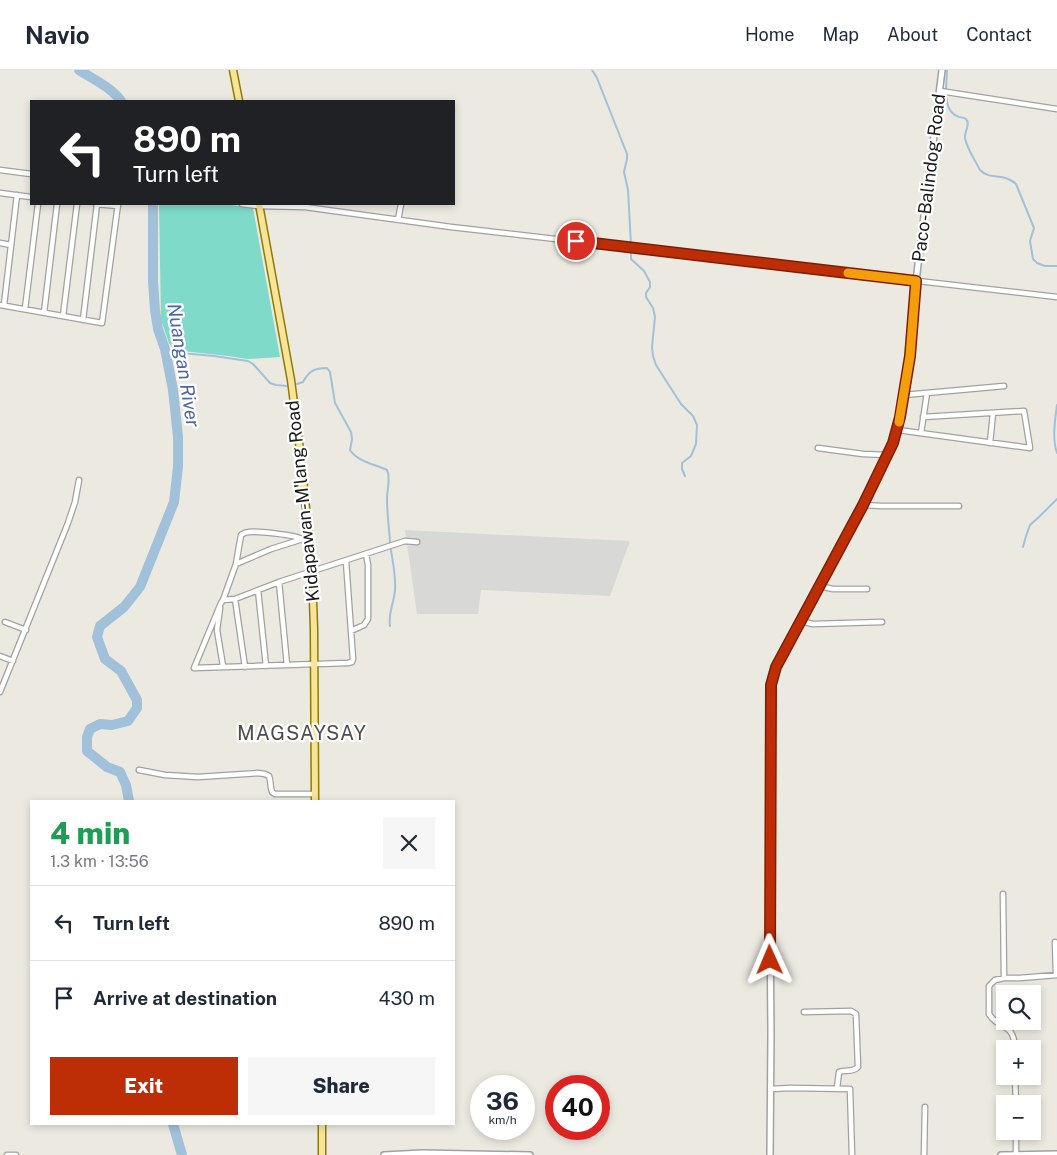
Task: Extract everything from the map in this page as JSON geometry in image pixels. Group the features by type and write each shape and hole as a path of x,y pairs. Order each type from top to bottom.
{"main road":[{"path":"233,70 239,100"},
{"name":"Kidapawan-M'lang Road","path":"259,205 291,380 300,450 306,538 312,572 315,800"},
{"path":"322,1125 322,1155"}],"street":[{"name":"Paco-Balindog Road","path":"770,1155 771,685 776,667 863,505 888,455 898,430 910,356 916,281 942,70"},
{"path":"940,91 1057,109"},
{"path":"0,170 30,174"},
{"path":"0,193 30,197"},
{"path":"17,195 2,305 102,323 118,205"},
{"path":"25,309 38,205"},
{"path":"44,313 57,205"},
{"path":"63,316 77,205"},
{"path":"82,320 96,205"},
{"path":"259,205 305,207 398,220 1057,297"},
{"path":"398,220 401,205"},
{"path":"0,243 11,244"},
{"path":"0,284 6,286"},
{"path":"904,395 1004,386"},
{"path":"921,433 927,393"},
{"path":"898,430 1030,448 1024,410 923,418"},
{"path":"990,443 992,413"},
{"path":"818,448 888,455"},
{"path":"0,692 68,523 75,502 79,480"},
{"path":"863,505 958,506"},
{"path":"306,538 246,532 242,535 236,564 194,668 352,662 346,561"},
{"path":"236,564 271,549 306,538"},
{"path":"222,601 235,599 278,582 405,541 417,542"},
{"path":"351,631 364,625 368,619 368,565 366,554"},
{"path":"278,582 287,664"},
{"path":"819,586 833,589 866,589"},
{"path":"258,590 266,666"},
{"path":"235,599 245,667"},
{"path":"222,601 217,630 224,666"},
{"path":"800,621 814,624 882,622"},
{"path":"5,622 26,630"},
{"path":"0,656 13,661"},
{"path":"139,770 165,775 198,777 258,773 269,776 271,789 275,794 315,794"},
{"path":"1003,894 1004,978"},
{"path":"1015,1040 1011,1032 991,1018 988,1010 989,986 995,980 1004,978 1057,975 1055,942"},
{"path":"804,1012 850,1011 856,1014 858,1066 853,1070 839,1072 837,1088"},
{"path":"771,1089 849,1088 851,1091 852,1155"},
{"path":"924,1155 925,1107"},
{"path":"1016,1140 1016,1154"},
{"path":"384,1155 422,1153 530,1155"},
{"path":"7,1155 16,1154"},
{"path":"1002,1155 1057,1154"}],"shaded area":[{"path":"159,205 231,205 253,208 280,357 248,359 174,350 169,343 161,320"},
{"path":"405,530 630,541 610,596 481,590 478,614 417,614"}],"waterway":[{"name":"Nuangan River","path":"79,70 107,88 120,100"},
{"path":"592,70 597,78 627,154 624,172 628,190 631,245"},
{"path":"946,90 947,70"},
{"path":"946,94 950,111 967,121 966,142 980,170 988,175 1006,178 1016,184 1034,228 1030,241 1033,259 1045,266 1057,266"},
{"name":"Nuangan River","path":"129,800 126,785 120,772 107,767 87,751 87,737 90,729 100,724 112,725 128,721 137,708 137,700 121,671 105,659 97,637 100,626 124,607 140,587 174,502 178,467 178,437 173,390 155,310 153,205"},
{"path":"631,250 631,259 644,271 650,282 646,297 653,308 655,317 652,347 656,365 681,404 693,416 697,425 696,444 691,456 682,463 685,476"},
{"path":"165,349 170,352 248,361 270,383 287,386"},
{"path":"297,384 303,382 307,375 315,370 327,368 330,372 335,403 351,432 350,450 362,460 387,470 389,477 387,504 390,542"},
{"path":"1057,405 1054,436 1057,453"},
{"path":"1023,547 1030,525 1057,499"},
{"path":"390,626 395,585 391,550"},
{"name":"Nuangan River","path":"173,1125 182,1155"}],"slow traffic":[{"path":"848,273 916,281 910,356 899,422"}],"district":[{"name":"MAGSAYSAY","path":"302,733"}],"route":[{"path":"576,241 916,281 910,356 898,430 888,455 863,505 776,667 771,685 770,960"}]}
